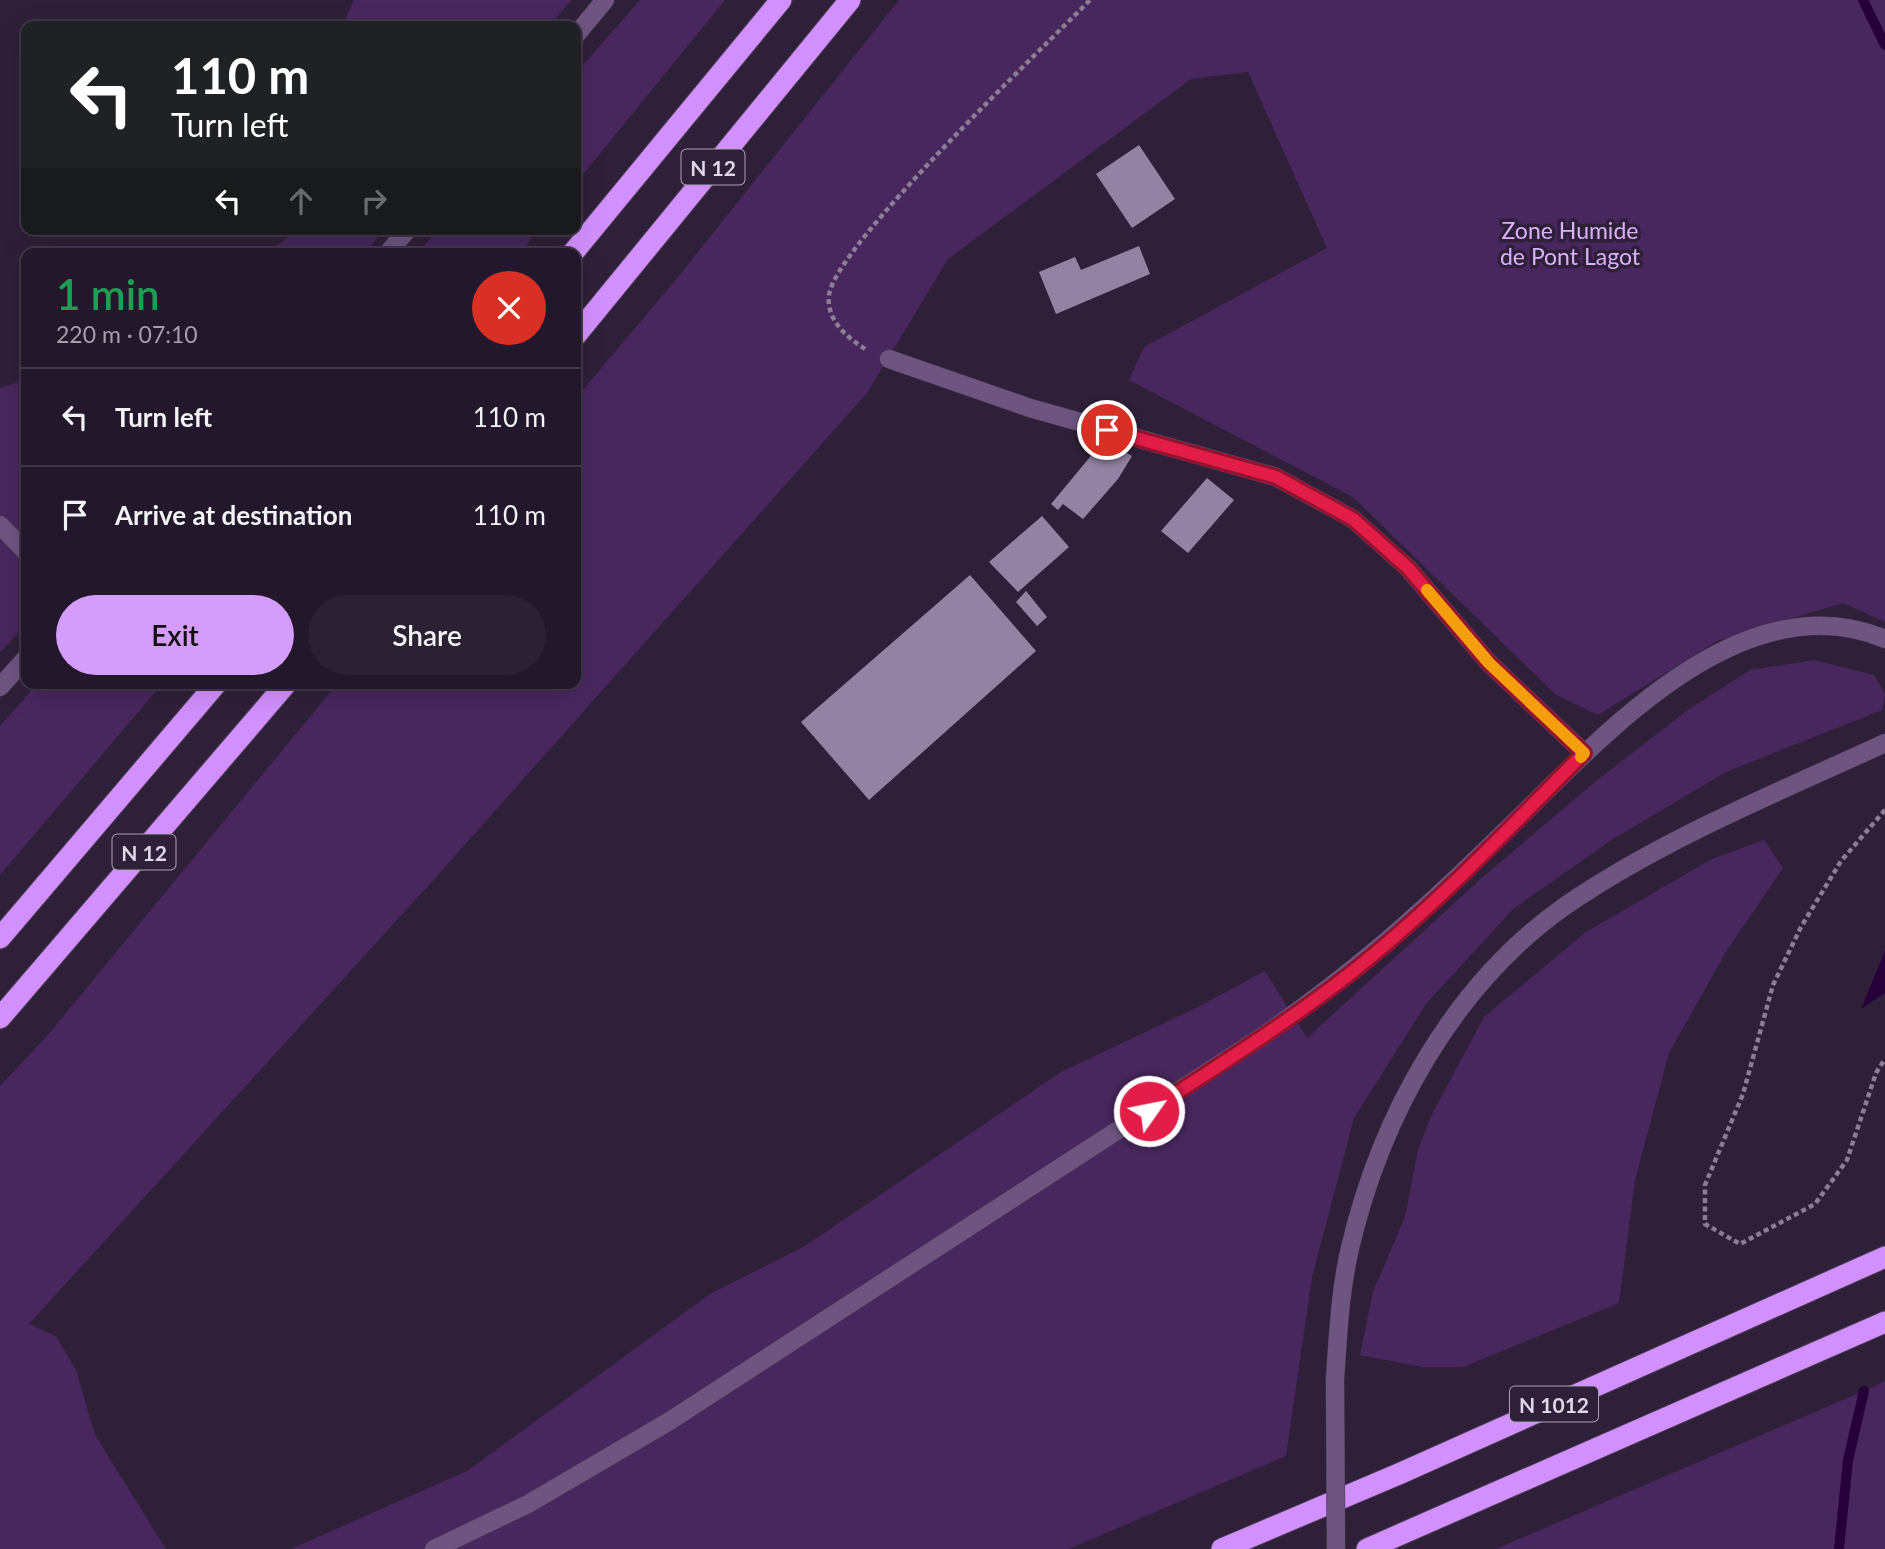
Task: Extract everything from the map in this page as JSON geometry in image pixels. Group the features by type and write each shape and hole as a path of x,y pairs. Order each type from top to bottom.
{"highway":[{"name":"N 12","path":"577,248 781,0"},
{"name":"N 12","path":"581,329 850,0"},
{"name":"N 12","path":"0,939 212,689"},
{"name":"N 12","path":"0,1018 282,689"},
{"name":"N 1012","path":"1222,1549 1401,1473 1885,1256"},
{"name":"N 1012","path":"1367,1549 1885,1322"}],"street":[{"path":"581,29 605,0"},
{"path":"889,359 1030,408 1276,477 1353,519 1408,568 1489,663 1584,753"},
{"path":"0,525 21,547"},
{"path":"434,1549 528,1504 668,1422 1263,1037 1348,975 1418,914 1584,753 1681,676 1723,650 1767,632 1813,625 1854,627 1885,639"},
{"path":"0,687 21,664"},
{"path":"1336,1549 1335,1379 1339,1316 1350,1249 1366,1194 1409,1090 1435,1044 1470,996 1508,953 1564,907 1628,867 1697,830 1885,743"}],"path":[{"path":"889,359 848,338 831,315 829,293 841,270 878,219 1090,0"},
{"path":"1885,810 1841,862 1801,927 1773,985 1743,1094 1705,1185 1705,1224 1740,1244 1815,1204 1847,1160 1876,1073 1885,1059"}],"green space":[{"path":"354,0 571,0 554,21 344,21"},
{"path":"640,0 725,0 581,177 581,67"},
{"name":"Zone Humide de Pont Lagot","path":"899,0 1885,0 1885,622 1843,603 1717,641 1598,715 1555,694 1353,497 1129,380 1144,347 1327,248 1248,72 1191,79 948,259 867,393 437,876 29,1324 56,1336 76,1370 95,1435 166,1549 0,1549 0,1086 47,1036 333,689 581,689 581,392 674,282"},
{"path":"291,235 380,235 369,248 273,248"},
{"path":"434,235 534,235 524,248 422,248"},
{"path":"21,382 21,630 0,653 0,388"},
{"path":"1814,660 1874,675 1885,694 1882,710 1726,772 1613,839 1513,909 1426,1004 1354,1118 1312,1277 1286,1456 1069,1549 291,1549 467,1471 710,1294 805,1246 1061,1072 1198,1007 1265,971 1307,1038 1484,876 1596,781 1688,710 1750,670"},
{"path":"33,689 158,689 0,875 0,726"},
{"path":"1764,840 1783,868 1726,952 1669,1053 1635,1180 1619,1303 1463,1367 1422,1367 1360,1355 1373,1292 1405,1217 1418,1150 1432,1114 1484,1017 1586,932 1712,859"},
{"path":"1885,1381 1885,1549 1496,1549 1864,1391"}],"shaded area":[{"path":"1885,951 1885,993 1861,1009"}],"building":[{"path":"1139,145 1175,199 1132,228 1096,174"},
{"path":"1139,246 1150,274 1056,314 1039,272 1075,257 1081,270"},
{"path":"1104,440 1132,456 1118,479 1083,519 1063,504 1058,510 1051,504"},
{"path":"1207,478 1234,500 1188,553 1161,531"},
{"path":"1042,516 1069,547 1018,592 989,562"},
{"path":"970,575 1036,651 869,800 801,722"},
{"path":"1026,591 1047,617 1037,626 1016,602"}],"waterway":[{"path":"1863,0 1885,45"},
{"path":"1839,1549 1848,1460 1864,1391"}],"slow traffic":[{"path":"1427,590 1489,663 1584,753 1581,757"}],"route":[{"path":"1107,430 1276,477 1353,519 1408,568 1489,663 1584,753 1418,914 1348,975 1263,1037 1149,1111"}]}
